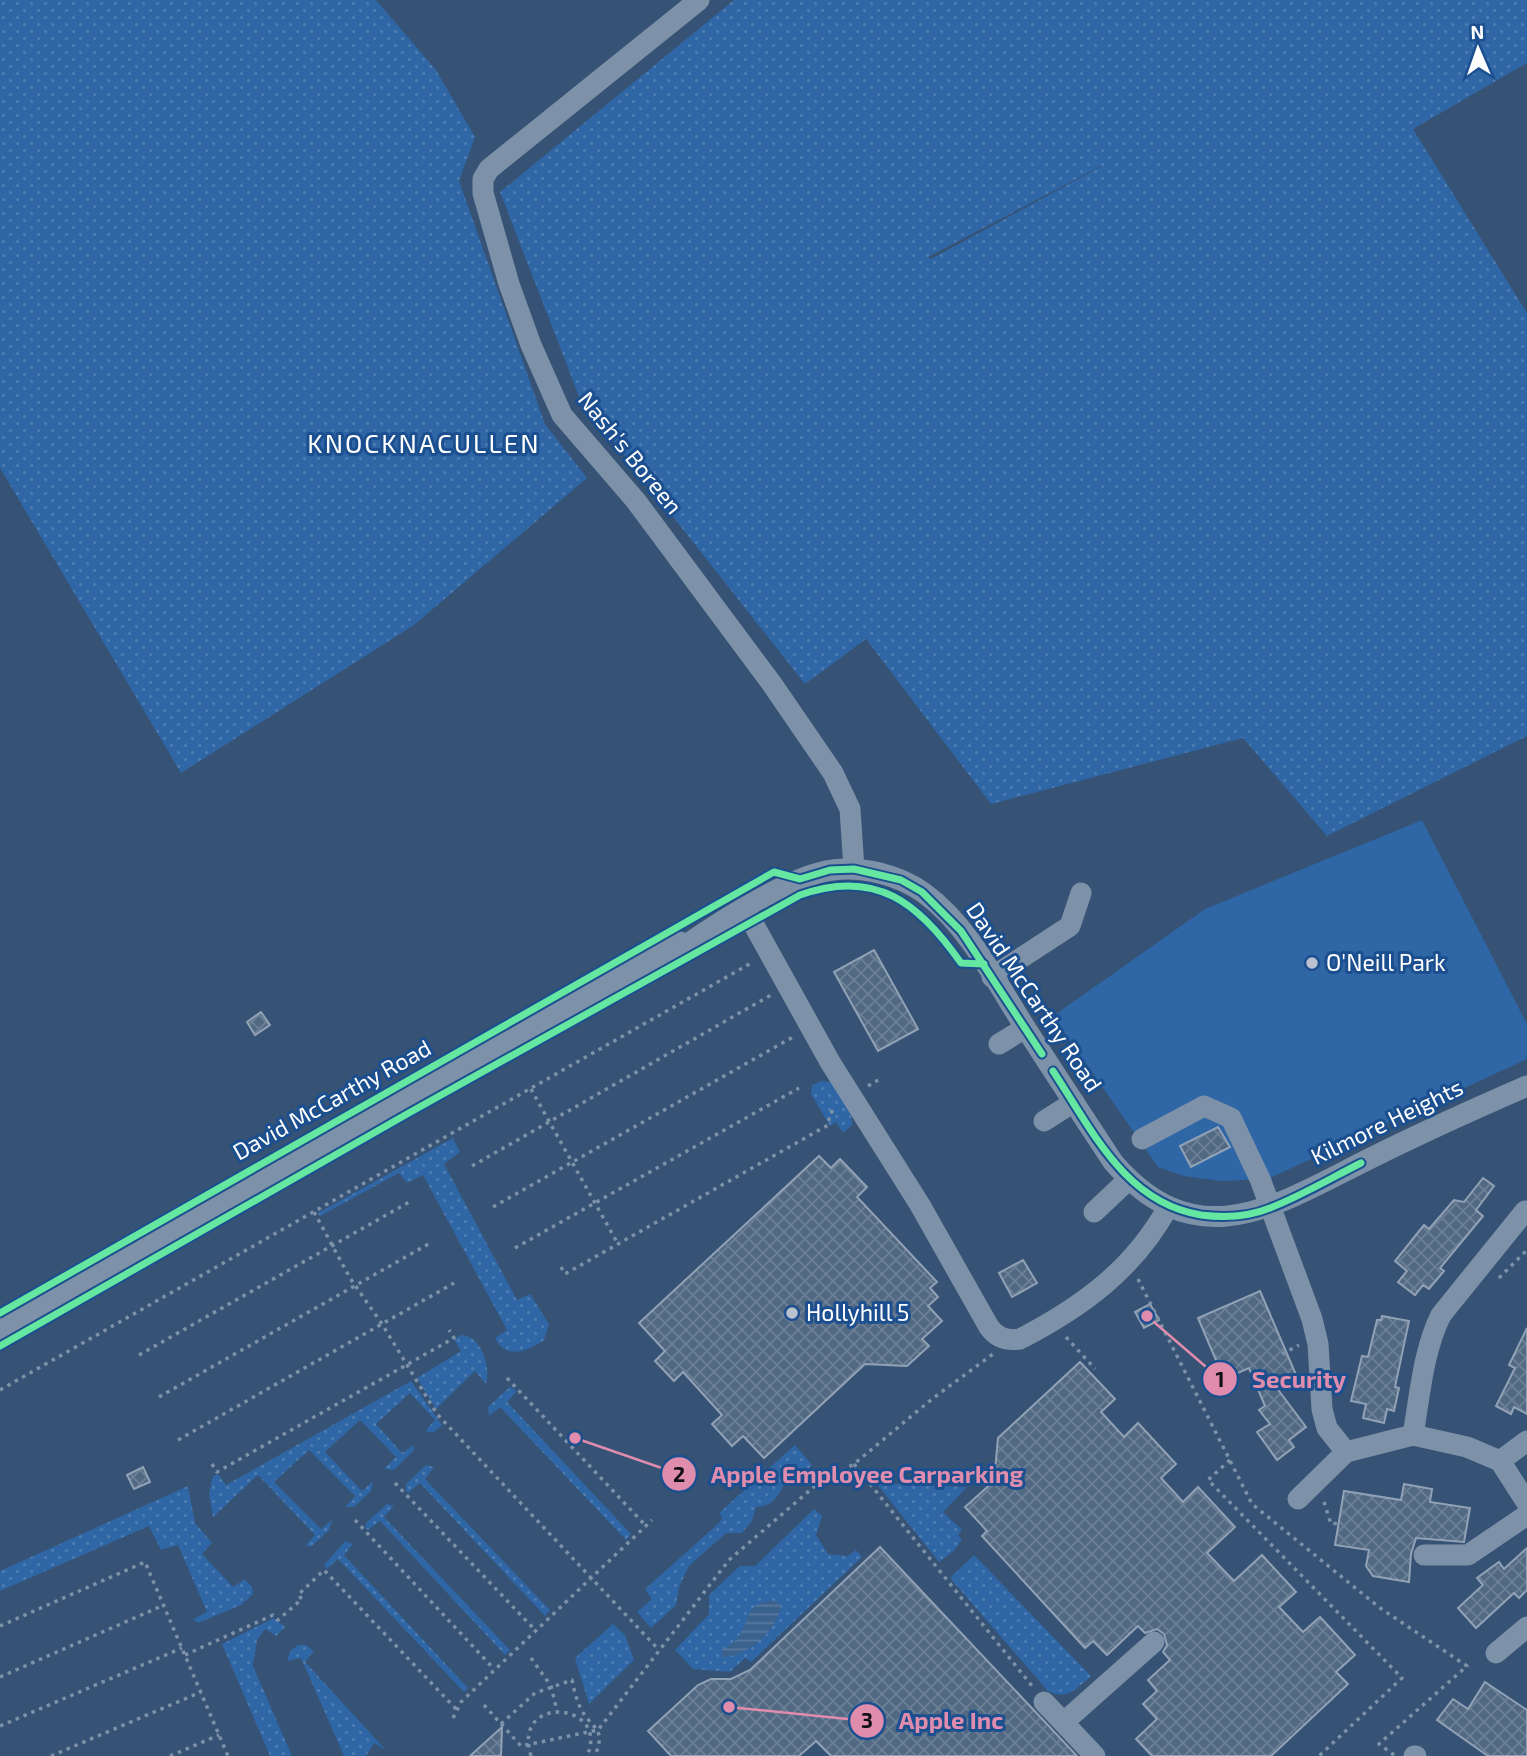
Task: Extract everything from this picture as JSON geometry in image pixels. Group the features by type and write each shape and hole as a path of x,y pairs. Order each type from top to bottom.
{"street":[{"name":"Nash's Boreen","path":"699,0 489,169 483,179 483,193 509,284 531,345 562,415 636,500 772,684 833,773 850,809 853,869"},
{"name":"David McCarthy Road","path":"0,1338 661,963 696,937 745,909 815,873 853,869 901,880 922,892 948,915 1128,1180 1168,1207 1224,1217 1270,1208"},
{"path":"992,977 1070,926 1081,893"},
{"path":"745,909 850,1097 920,1205 989,1326 998,1336 1020,1339 1083,1304 1126,1265 1159,1224 1168,1207"},
{"name":"David McCarthy Road","path":"0,1320 653,950 696,937"},
{"path":"999,1044 1025,1028"},
{"name":"Kilmore Heights","path":"1270,1208 1453,1118 1527,1086"},
{"path":"1044,1121 1074,1102"},
{"path":"1142,1139 1204,1106 1231,1118 1270,1208 1312,1318 1318,1344 1322,1409 1327,1428 1346,1452"},
{"path":"1094,1212 1128,1180"},
{"path":"1413,1435 1422,1381 1435,1328 1441,1315 1525,1211"},
{"path":"1304,1493 1346,1452 1413,1435 1467,1447 1500,1461 1527,1503"},
{"path":"1500,1461 1527,1441"},
{"path":"1424,1555 1468,1555 1527,1515"},
{"path":"1496,1653 1527,1627"},
{"path":"1064,1723 1154,1642"},
{"path":"1044,1702 1095,1756"}],"path":[{"path":"0,1390 769,953"},
{"path":"472,1166 548,1120 787,986"},
{"path":"493,1207 810,1027"},
{"path":"515,1248 799,1088"},
{"path":"531,1089 618,1244"},
{"path":"561,1267 565,1274 828,1125 830,1113 850,1097"},
{"path":"139,1354 411,1201"},
{"path":"314,1212 437,1414 658,1649"},
{"path":"159,1397 432,1242"},
{"path":"1498,1279 1527,1250"},
{"path":"1126,1265 1145,1287 1252,1504 1380,1608 1467,1666 1379,1744 1396,1756"},
{"path":"178,1440 454,1283"},
{"path":"212,1464 218,1472 454,1338 449,1330"},
{"path":"1066,1337 1095,1369"},
{"path":"484,1705 521,1746 598,1730 729,1560 816,1485 854,1464 932,1399 1012,1340"},
{"path":"1282,1353 1306,1342"},
{"path":"507,1378 646,1526"},
{"path":"1230,1460 1208,1480 1402,1678 1319,1756"},
{"path":"854,1464 1044,1702"},
{"path":"395,1483 536,1631"},
{"path":"1304,1493 1322,1494 1331,1524 1339,1523"},
{"path":"355,1520 495,1670"},
{"path":"453,1718 457,1710 495,1670 652,1520"},
{"path":"0,1626 145,1562 228,1756"},
{"path":"185,1655 273,1615 278,1620 302,1599 298,1595 324,1570 457,1710"},
{"path":"0,1676 164,1605"},
{"path":"0,1727 182,1648"},
{"path":"531,1658 551,1686 557,1711"},
{"path":"501,1724 535,1693 572,1680 580,1709 598,1730 600,1743 595,1756"},
{"path":"51,1756 201,1692"},
{"path":"531,1756 528,1746 532,1726 547,1713 557,1711 577,1716 589,1732 591,1742 587,1756"},
{"path":"170,1756 219,1735"}],"shaded area":[{"path":"0,0 376,0 436,70 475,137 459,181 545,424 587,478 414,625 181,773 0,468"},
{"path":"734,0 1527,0 1527,63 1413,129 1527,313 1527,736 1327,836 1243,738 991,804 866,639 805,684 580,399 500,192","holes":["1102,166 931,259 928,257"]},
{"name":"O'Neill Park","path":"1422,820 1527,1024 1527,1059 1268,1179 1221,1181 1184,1176 1158,1167 1053,1016 1205,909"},
{"path":"822,1081 833,1083 851,1115 852,1125 843,1133 836,1122 830,1126 811,1094 812,1085"},
{"path":"453,1138 460,1152 444,1164 517,1300 530,1294 549,1324 544,1340 531,1348 511,1351 500,1345 495,1338 507,1330 423,1175 407,1183 399,1173 320,1216 318,1213"},
{"path":"462,1335 475,1341 480,1347 486,1362 486,1384 475,1371 436,1409 417,1378 461,1351 454,1339"},
{"path":"411,1381 442,1425 434,1432 427,1432 435,1420 410,1393 376,1424 402,1453 414,1445 414,1450 394,1470 384,1469 396,1457 360,1420 325,1452 362,1491 372,1482 371,1491 354,1507 345,1507 355,1496 309,1450 274,1482 321,1529 332,1520 329,1530 312,1546 305,1546 315,1535 258,1475 213,1517 209,1493 213,1476 218,1474 226,1485"},
{"path":"510,1387 517,1391 507,1402 631,1534 626,1540 500,1407 489,1416 488,1407"},
{"path":"795,1445 812,1465 802,1475 787,1479 779,1494 768,1504 756,1507 752,1521 742,1533 726,1533 689,1566 679,1587 676,1605 651,1628 637,1612 652,1599 645,1589 719,1523 722,1517 719,1513"},
{"path":"426,1465 434,1467 425,1479 550,1610 545,1616 420,1483 408,1493 406,1491 406,1484"},
{"path":"876,1483 967,1487 943,1512 962,1530 958,1535 962,1539 955,1550 939,1562"},
{"path":"188,1486 195,1523 212,1543 202,1554 233,1587 245,1579 252,1587 253,1594 241,1605 198,1623 193,1619 207,1612 178,1545 161,1550 149,1526 0,1591 0,1571"},
{"path":"387,1504 394,1506 384,1517 510,1650 505,1655 380,1521 368,1530 365,1528 366,1523"},
{"path":"814,1509 822,1516 816,1535 828,1554 848,1556 856,1550 862,1557 751,1662 745,1658 730,1672 693,1669 675,1650 709,1614 709,1595 740,1566 755,1566"},
{"path":"345,1541 353,1544 344,1555 468,1688 464,1692 338,1559 327,1569 324,1565"},
{"path":"974,1555 1091,1676 1076,1689 1061,1695 1048,1691 950,1578"},
{"path":"767,1601 776,1601 781,1606 767,1633 742,1652 722,1657 722,1650 738,1637 753,1608"},
{"path":"274,1618 285,1627 276,1636 265,1629 257,1640 253,1666 292,1756 270,1756 222,1644"},
{"path":"613,1624 625,1635 634,1660 589,1704 575,1658"},
{"path":"298,1645 306,1645 314,1651 305,1662 386,1750 374,1743 366,1756 344,1756 301,1658 287,1661 290,1651"}],"building":[{"path":"874,950 918,1029 878,1051 834,972"},
{"path":"261,1012 270,1025 255,1035 247,1022"},
{"path":"1218,1127 1230,1147 1191,1167 1180,1146"},
{"name":"Hollyhill 5","path":"819,1156 831,1168 840,1159 867,1187 857,1197 937,1282 930,1288 938,1297 928,1306 942,1321 922,1339 929,1346 907,1366 865,1364 764,1458 743,1436 732,1446 712,1424 722,1415 683,1372 674,1381 655,1361 665,1351 639,1323"},
{"path":"1483,1178 1494,1186 1476,1210 1483,1216 1440,1268 1444,1271 1429,1289 1423,1285 1415,1295 1398,1282 1407,1271 1395,1261 1424,1225 1429,1229 1454,1200 1464,1202"},
{"path":"1023,1260 1037,1283 1012,1297 999,1273"},
{"path":"1260,1291 1297,1377 1276,1387 1306,1427 1289,1440 1294,1447 1277,1460 1257,1432 1270,1424 1259,1410 1265,1406 1249,1368 1224,1379 1198,1318"},
{"path":"1150,1304 1159,1320 1144,1328 1135,1312"},
{"path":"1382,1316 1409,1321 1395,1387 1399,1388 1394,1411 1387,1409 1384,1423 1363,1418 1366,1404 1351,1401 1362,1356 1368,1357 1377,1320 1381,1320"},
{"path":"1527,1328 1527,1414 1514,1407 1511,1414 1496,1406 1515,1368 1509,1365"},
{"path":"1080,1362 1115,1399 1101,1412 1124,1437 1138,1423 1176,1464 1161,1478 1183,1502 1198,1487 1235,1527 1207,1553 1234,1581 1262,1555 1296,1592 1279,1607 1303,1632 1320,1617 1355,1655 1336,1672 1348,1684 1271,1756 1152,1756 1136,1739 1157,1719 1143,1704 1157,1691 1148,1680 1170,1660 1163,1652 1167,1645 1164,1634 1157,1629 1145,1633 1138,1626 1107,1655 1093,1641 1085,1648 982,1536 987,1531 965,1507 994,1481 998,1438"},
{"path":"143,1467 150,1482 134,1489 127,1475"},
{"path":"1404,1484 1432,1489 1430,1502 1470,1508 1464,1542 1416,1538 1411,1554 1409,1582 1373,1576 1366,1566 1369,1550 1335,1545 1344,1491 1401,1500"},
{"path":"880,1547 1077,1756 831,1756 816,1741 799,1756 671,1756 648,1731 698,1685 711,1679 731,1679 750,1670"},
{"path":"1527,1548 1527,1590 1519,1598 1514,1593 1476,1628 1458,1608 1483,1585 1477,1578 1499,1562 1504,1569"},
{"path":"1485,1682 1527,1710 1527,1756 1488,1756 1437,1720 1453,1699 1468,1709"},
{"path":"502,1727 501,1756 470,1756"}],"cycle path":[{"path":"0,1313 774,872 800,879 830,870 854,869 901,880 922,892 961,931 1042,1054"},
{"path":"0,1346 407,1114 800,895 827,888 851,886 873,889 893,896 929,923 961,963 984,964"},
{"path":"1053,1071 1113,1161 1151,1196 1174,1208 1210,1216 1253,1213 1293,1198 1361,1163"}],"place":[{"name":"O'Neill Park","path":"1312,963"},
{"name":"Hollyhill 5","path":"792,1313"},
{"name":"Security","path":"1147,1316"},
{"name":"Apple Employee Carparking","path":"575,1438"},
{"name":"Apple Inc","path":"729,1707"}],"district":[{"name":"KNOCKNACULLEN","path":"424,444"}]}
